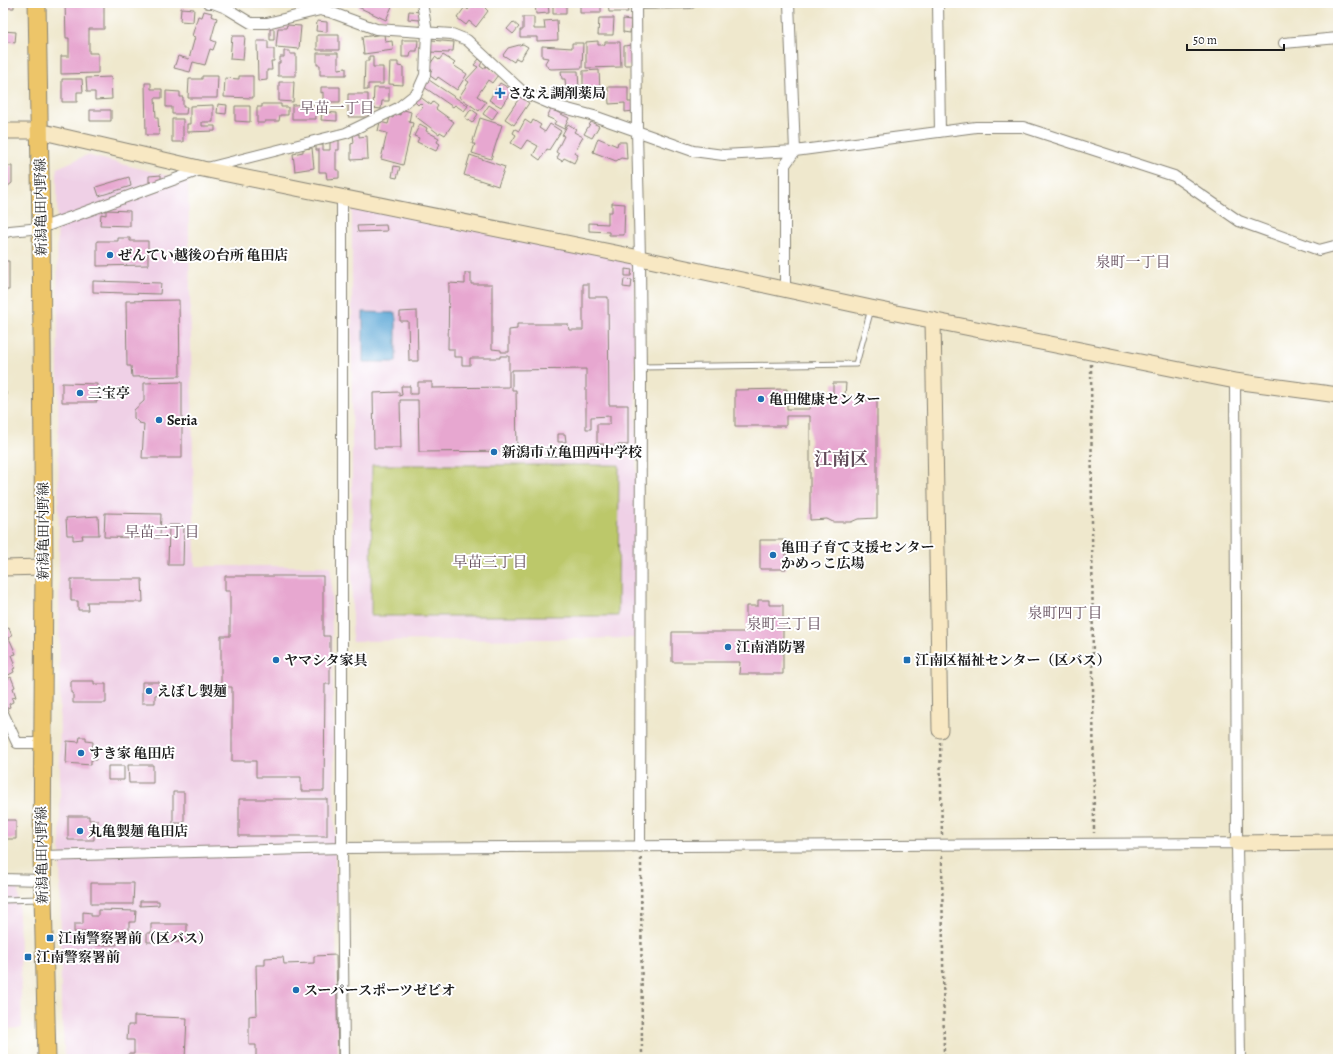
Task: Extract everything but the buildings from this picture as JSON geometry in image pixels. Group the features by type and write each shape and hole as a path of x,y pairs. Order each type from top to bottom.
{"main road":[{"name":"新潟亀田内野線","path":"37,3 41,228 44,567 42,880 47,1059"}],"street":[{"path":"208,3 213,3 226,8 251,23 267,24 320,10 376,28 452,34 467,40 523,92 553,105 594,116 693,151 723,155 794,151 976,127 1023,127 1174,176 1239,221 1319,250 1338,245"},
{"path":"3,233 41,228 203,169 346,133 398,108 417,93 425,75 427,32 422,3"},
{"path":"640,847 641,368 636,3 691,3"},
{"path":"785,290 785,165 794,151 789,3"},
{"path":"938,3 940,132"},
{"path":"1284,43 1338,38"},
{"path":"3,131 39,131 203,169 640,258 871,308 1235,381 1338,395"},
{"path":"342,198 342,848 344,1059"},
{"path":"933,320 940,730"},
{"path":"1235,381 1237,843 1240,1059"},
{"path":"3,568 44,567"},
{"path":"3,713 17,743 42,743"},
{"path":"42,856 342,848 1338,842"},
{"path":"3,878 42,880"}],"lane":[{"path":"641,368 856,364 871,308"},
{"path":"3,900 43,899"}],"path":[{"path":"1090,352 1094,844"},
{"path":"940,730 944,1059"},
{"path":"640,847 642,1059"}],"shaded area":[{"path":"87,155 188,181 195,566 331,566 338,1059 65,1059 61,1005 57,168"},
{"name":"新潟市立亀田西中学校","path":"358,205 627,259 634,266 638,638 352,641 352,208"},
{"path":"3,880 18,880 22,1028 3,1029"}],"green space":[{"path":"372,465 619,465 618,616 371,616"}],"water":[{"path":"363,312 396,313 396,362 363,362"}],"place":[{"name":"さなえ調剤薬局","path":"500,93"},
{"name":"ぜんてい越後の台所 亀田店","path":"110,255"},
{"name":"三宝亭","path":"80,393"},
{"name":"亀田健康センター","path":"761,399"},
{"name":"Seria","path":"159,420"},
{"name":"新潟市立亀田西中学校","path":"494,452"},
{"name":"亀田子育て支援センター かめっこ広場","path":"773,555"},
{"name":"江南消防署","path":"728,647"},
{"name":"ヤマシタ家具","path":"276,660"},
{"name":"江南区福祉センター（区バス）","path":"907,660"},
{"name":"えぼし製麺","path":"149,691"},
{"name":"すき家 亀田店","path":"81,753"},
{"name":"丸亀製麺 亀田店","path":"80,831"},
{"name":"江南警察署前（区バス）","path":"50,938"},
{"name":"江南警察署前","path":"28,957"},
{"name":"スーパースポーツゼビオ","path":"296,990"}],"district":[{"name":"早苗一丁目","path":"337,108"},
{"name":"泉町一丁目","path":"1133,262"},
{"name":"江南区","path":"841,459"},
{"name":"早苗二丁目","path":"162,532"},
{"name":"早苗三丁目","path":"490,562"},
{"name":"泉町四丁目","path":"1065,613"},
{"name":"泉町三丁目","path":"784,624"}]}
